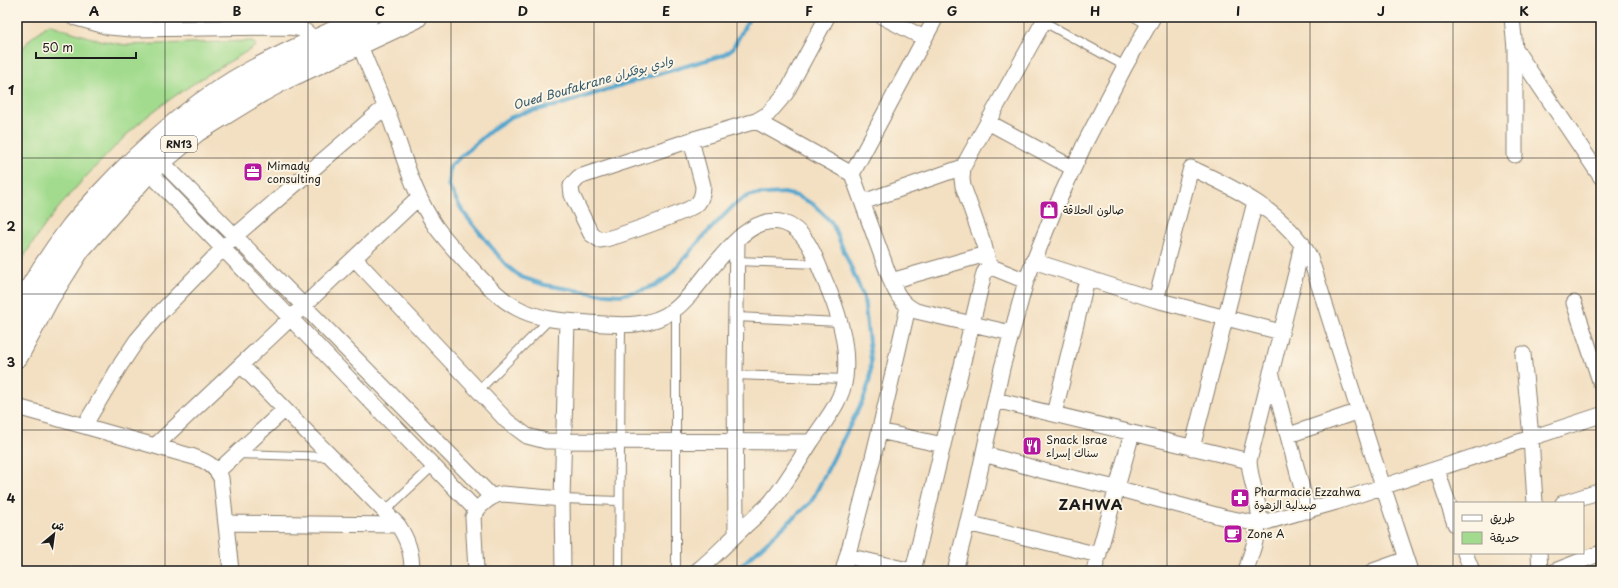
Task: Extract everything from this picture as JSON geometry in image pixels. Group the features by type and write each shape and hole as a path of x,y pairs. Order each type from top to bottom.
{"main road":[{"name":"RN13","path":"17,313 41,272 72,228 140,154 204,101 234,82 262,66 367,17"},
{"name":"RN13","path":"17,356 48,298 79,249 154,166 196,131 261,91 284,78 416,17"}],"street":[{"path":"73,17 109,27 299,28 308,32 316,42"},
{"path":"691,140 703,186 703,193 698,203 687,210 614,237 600,240 591,234 572,195 571,186 575,180 579,177 691,140 756,121 768,114 786,93 827,17"},
{"path":"883,17 924,38"},
{"path":"852,174 936,17"},
{"path":"1512,17 1515,49 1514,155"},
{"path":"847,556 912,571 987,260 963,186 963,167 1045,19"},
{"path":"955,571 984,454 1011,333 1026,281 1055,207 1073,168 1125,66 1146,19"},
{"path":"359,43 419,197 436,226 458,254 488,286 518,309 550,319 567,322 621,325 639,325 652,322 676,310 684,303 737,240 748,230 766,222 777,222 786,224 796,229 806,240 836,307 845,351 845,379 839,398 795,468 773,498 716,556 697,571"},
{"path":"1515,49 1601,177"},
{"path":"84,426 137,340 160,313 235,236 385,107"},
{"path":"756,121 852,174 897,296 908,307 916,311 1011,333"},
{"path":"988,122 1073,168"},
{"path":"154,166 235,236 492,497"},
{"path":"154,166 224,248 477,511"},
{"path":"863,202 963,167"},
{"path":"1156,300 1191,168 1209,176 1255,202 1277,218 1302,243 1310,257 1320,287 1409,565 1373,571"},
{"path":"155,446 419,197"},
{"path":"1192,448 1255,202"},
{"path":"736,535 734,375 737,240"},
{"path":"1246,571 1259,524 1257,501 1250,474 1249,461 1302,243"},
{"path":"355,259 507,421 527,436 537,440 811,442"},
{"path":"891,281 987,260 1026,281"},
{"path":"1033,261 1156,300 1281,332"},
{"path":"1054,414 1087,279"},
{"path":"1574,303 1601,384"},
{"path":"843,571 880,431 908,307"},
{"path":"563,571 562,499 565,440 567,322"},
{"path":"1523,354 1531,437 1535,502"},
{"path":"241,364 284,410 398,525 408,542 411,552 412,571"},
{"path":"1271,371 1308,510"},
{"path":"995,400 1249,461"},
{"path":"17,407 205,461 218,472 221,478 231,571"},
{"path":"218,472 284,410"},
{"path":"1289,435 1359,411"},
{"path":"984,454 1223,517 1259,524 1437,470 1601,414"},
{"path":"880,431 943,445"},
{"path":"1094,571 1132,433"},
{"path":"1437,470 1454,521"},
{"path":"1566,502 1601,491"},
{"path":"476,571 473,521 477,511 492,497 502,494 562,499"},
{"path":"226,523 398,525"},
{"path":"967,523 1099,555"},
{"path":"1465,554 1472,571"},
{"path":"1539,554 1540,571"},
{"path":"1555,571 1601,554"}],"lane":[{"path":"1045,19 1125,66"},
{"path":"737,261 818,264"},
{"path":"676,310 676,571"},
{"path":"736,317 839,322"},
{"path":"478,391 550,319"},
{"path":"619,571 621,325"},
{"path":"734,375 845,379"},
{"path":"237,454 332,457"},
{"path":"385,511 433,466"},
{"path":"562,499 619,501"}],"green space":[{"path":"49,24 78,34 117,44 127,45 253,41 256,46 182,91 151,113 119,142 58,209 36,238 17,269 17,56 30,39"}],"waterway":[{"name":"Oued Boufakrane وادي بوفكران","path":"735,571 811,502 864,398 870,379 871,361 864,298 832,223 813,204 797,196 784,193 751,195 734,205 701,239 668,277 656,285 620,295 593,293 545,285 521,277 506,265 463,212 448,185 450,166 494,128 509,118 522,113 559,105 724,55 733,48 750,17"}],"place":[{"name":"Mimady consulting","path":"253,172"},
{"name":"صالون الحلاقة","path":"1049,210"},
{"name":"Snack Israe سناك إسراء","path":"1032,446"},
{"name":"Pharmacie Ezzahwa صيدلية الزهوة","path":"1240,498"},
{"name":"Zone A","path":"1233,534"}],"district":[{"name":"ZAHWA","path":"1091,505"}]}
